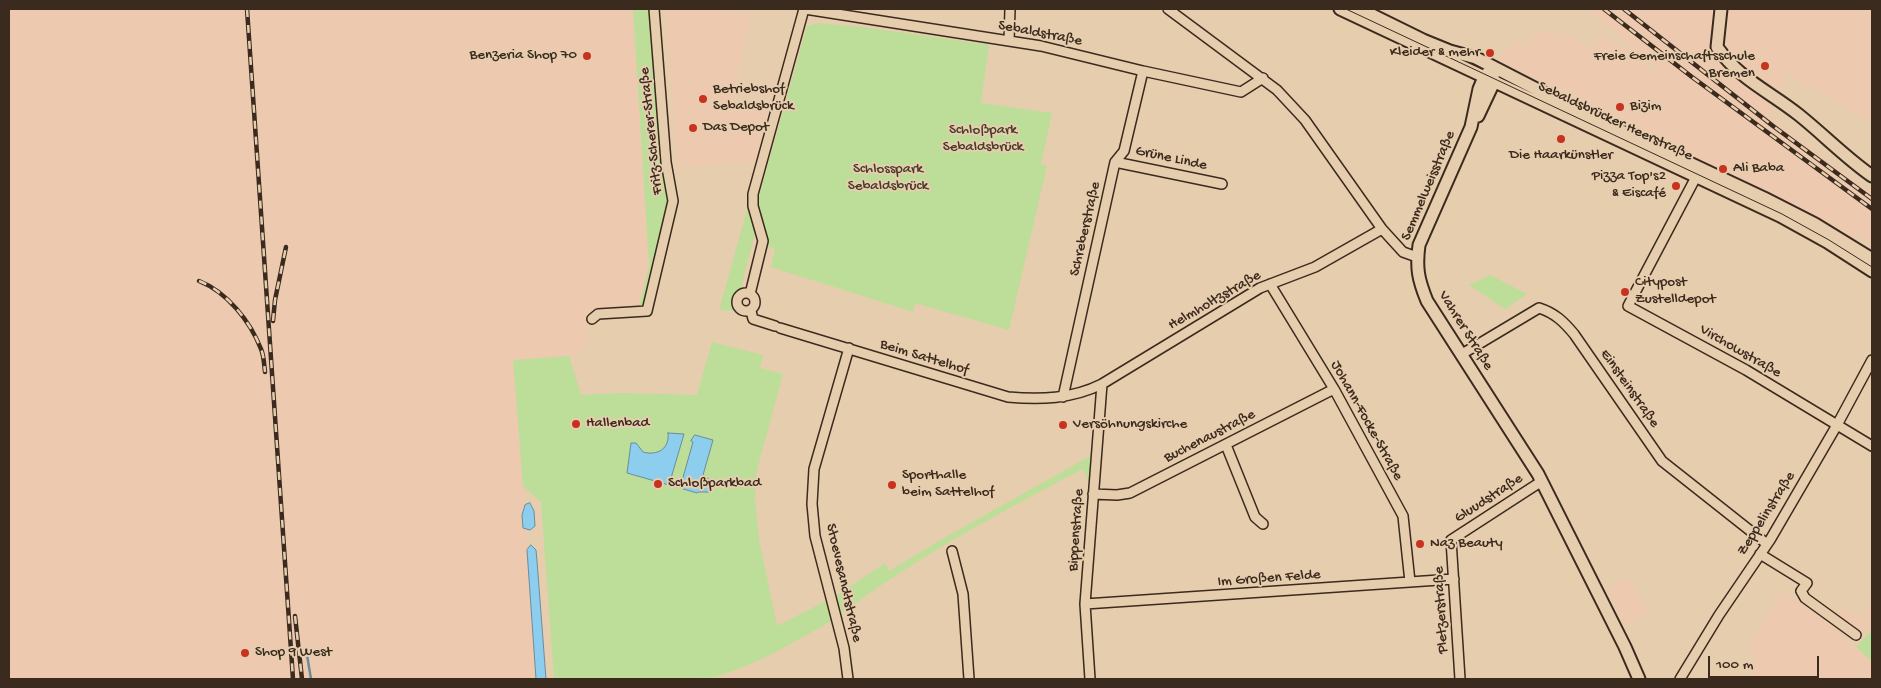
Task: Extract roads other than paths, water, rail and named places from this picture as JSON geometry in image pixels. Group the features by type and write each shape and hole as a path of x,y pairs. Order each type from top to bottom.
{"main road":[{"name":"Sebaldsbrücker Heerstraße","path":"1340,9 1696,176 1806,230 1872,271"},
{"name":"Sebaldsbrücker Heerstraße","path":"1360,9 1423,40 1450,51 1476,58 1580,111 1808,220 1872,259"},
{"path":"1721,9 1717,47 1739,73 1768,95 1779,109 1820,135 1872,176"},
{"path":"1452,63 1456,70 1473,82 1479,89"},
{"name":"Semmelweisstraße","path":"1471,127 1475,122 1493,67"},
{"name":"Semmelweisstraße","path":"1417,257 1419,245 1471,127 1479,89 1489,79"},
{"name":"Vahrer Straße","path":"1417,257 1418,279 1426,301 1462,354 1542,482 1639,679"}],"street":[{"name":"Fritz-Scherer-Straße","path":"592,319 598,314 647,311 673,200 666,162 654,9"},
{"name":"Sebaldstraße","path":"805,9 1041,46 1143,71 1241,92 1263,78"},
{"path":"750,294 762,246 753,206 753,194 805,9"},
{"path":"1009,41 1010,9"},
{"path":"1168,9 1277,90 1305,120 1382,229 1403,252 1417,257"},
{"name":"Schreberstraße","path":"1063,397 1115,162 1124,151 1143,71"},
{"name":"Grüne Linde","path":"1115,162 1222,184"},
{"name":"Virchowstraße","path":"1696,176 1628,306 1746,370 1872,446"},
{"name":"Helmholtzstraße","path":"1063,397 1085,392 1102,384 1260,288 1315,267 1382,229"},
{"name":"Johann-Focke-Straße","path":"1270,284 1334,389 1402,516 1410,582"},
{"path":"742,294 750,294 756,302 754,307 751,311 742,310 737,304 739,297 742,294"},
{"name":"Einsteinstraße","path":"1462,354 1539,308 1550,311 1574,334 1662,460 1766,544"},
{"name":"Beim Sattelhof","path":"751,311 753,319 1008,397 1031,399 1063,397"},
{"name":"Stoevesandtstraße","path":"848,348 814,469 812,504 815,536 844,648 848,679"},
{"name":"Zeppelinstraße","path":"1680,679 1719,614 1760,554 1837,425 1872,360"},
{"name":"Bippenstraße","path":"1090,679 1085,604 1102,384"},
{"name":"Buchenaustraße","path":"1093,494 1117,495 1130,492 1334,389"},
{"path":"1226,445 1254,517 1262,524"},
{"name":"Gluudstraße","path":"1451,540 1542,482"},
{"name":"Pletzerstraße","path":"1451,540 1460,679"},
{"path":"952,551 964,594 969,679"},
{"path":"1760,554 1807,583 1801,591 1805,598 1856,635"},
{"name":"Im Großen Felde","path":"1085,604 1454,579"}],"water":[{"path":"668,433 684,434 669,485 627,473 631,443 636,443 643,452 658,452 665,447"},
{"path":"695,435 713,440 703,475 710,480 710,492 697,493 680,488 693,442 691,441"},
{"path":"530,503 534,511 535,526 530,530 523,528 522,515 525,505"},
{"path":"531,545 536,550 546,679 536,679 527,550"}],"waterway":[{"path":"306,649 311,679"}],"tram line":[{"path":"1346,9 1782,214 1872,267"}],"railway":[{"path":"247,9 293,679"},
{"path":"1604,9 1692,77 1872,209"},
{"path":"1624,9 1773,126 1872,199"},
{"path":"273,321 275,300 286,247"},
{"path":"199,281 219,292 244,318 261,349 265,372"},
{"path":"295,616 302,679"}],"place":[{"name":"Kleider & mehr","path":"1490,53"},
{"name":"Benzeria Shop 70","path":"587,56"},
{"name":"Freie Gemeinschaftsschule Bremen","path":"1765,66"},
{"name":"Betriebshof Sebaldsbrück","path":"703,99"},
{"name":"Bizim","path":"1620,107"},
{"name":"Das Depot","path":"693,128"},
{"name":"Die Haarkünstler","path":"1561,139"},
{"name":"Ali Baba","path":"1723,169"},
{"name":"Pizza Top's2 & Eiscafé","path":"1676,186"},
{"name":"Citypost Zustelldepot","path":"1625,292"},
{"name":"Hallenbad","path":"576,424"},
{"name":"Versöhnungskirche","path":"1063,425"},
{"name":"Schloßparkbad","path":"658,484"},
{"name":"Sporthalle beim Sattelhof","path":"892,485"},
{"name":"Naz Beauty","path":"1420,544"},
{"name":"Shop 9 West","path":"245,653"}],"park label":[{"name":"Schloßpark Sebaldsbrück","path":"983,140"},
{"name":"Schlosspark Sebaldsbrück","path":"888,178"}]}
